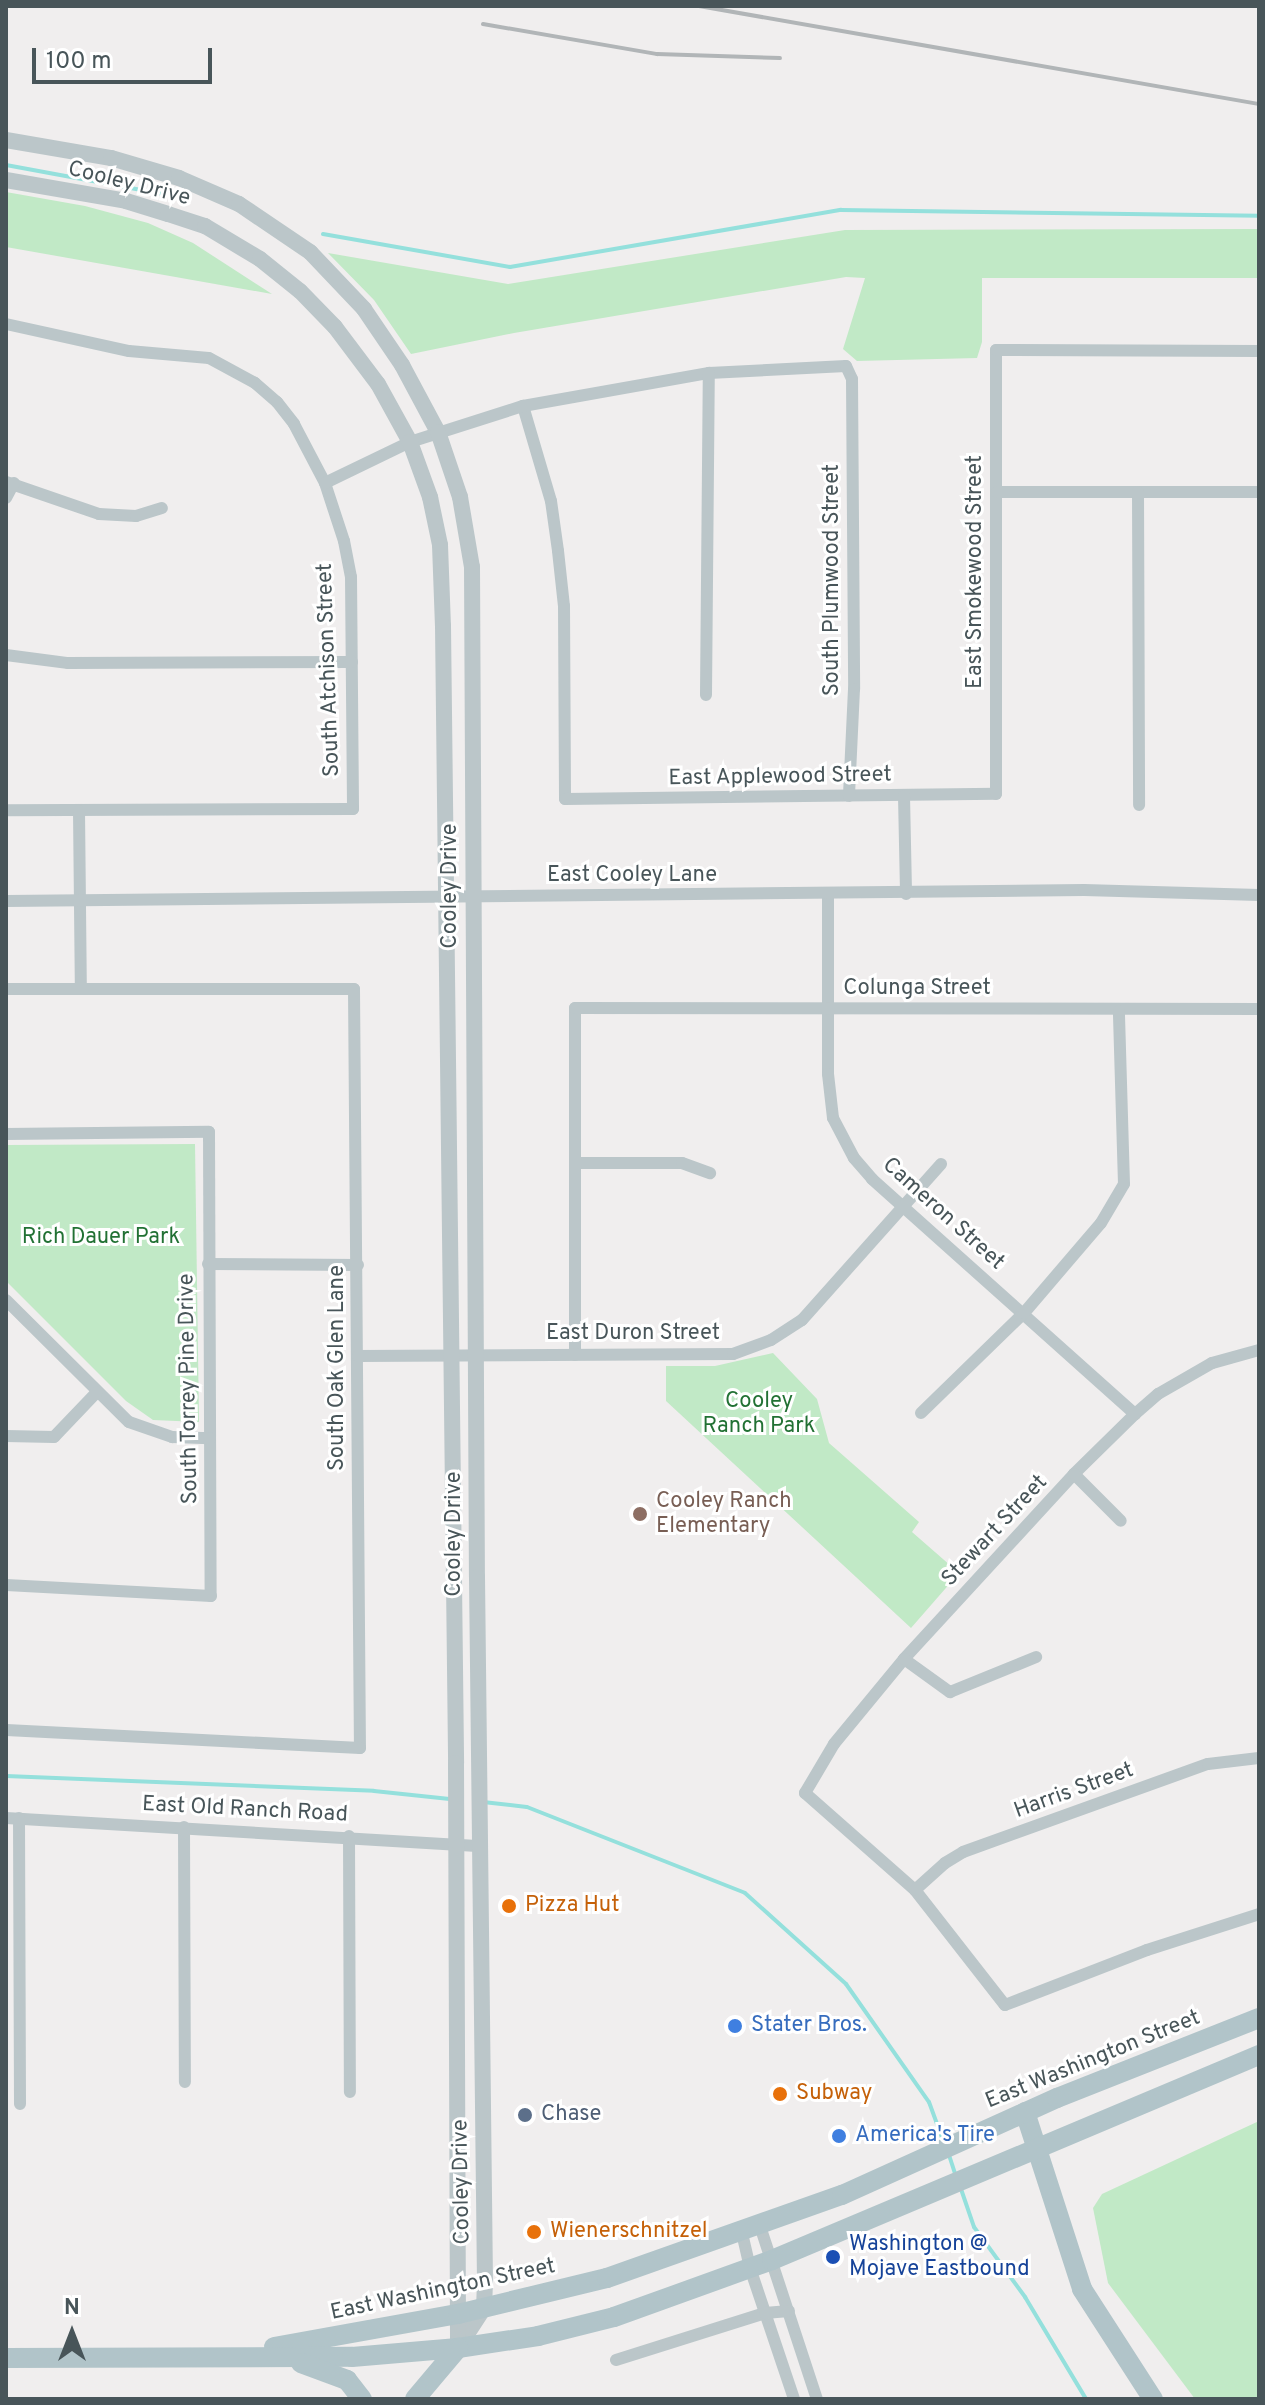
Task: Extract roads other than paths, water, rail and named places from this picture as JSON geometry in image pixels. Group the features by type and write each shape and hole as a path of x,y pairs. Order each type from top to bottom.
{"main road":[{"name":"East Washington Street","path":"211,2357 458,2314 607,2278 751,2230 915,2162 1025,2112 1259,2018"},
{"name":"East Washington Street","path":"6,2358 352,2357 458,2348 538,2336 614,2317 772,2260 1259,2055"},
{"path":"1025,2112 1082,2289 1153,2399"},
{"path":"415,2399 458,2348"},
{"path":"282,2357 336,2373 357,2388 362,2399"}],"street":[{"name":"Cooley Drive","path":"6,140 111,158 179,178 239,204 310,252 364,309 402,365 438,432 460,497 472,567 484,2308"},
{"name":"Cooley Drive","path":"6,180 126,201 205,226 238,244 300,291 335,327 378,384 410,442 430,497 440,545 446,897 459,2076 458,2348"},
{"name":"South Atchison Street","path":"6,324 129,351 209,358 230,367 277,402 307,447 325,483 344,541 351,577 353,809 79,811"},
{"name":"East Smokewood Street","path":"996,794 996,350 1259,351"},
{"name":"South Plumwood Street","path":"709,373 846,366 852,379 854,689 849,796"},
{"path":"325,483 410,442 523,406 709,373 706,695"},
{"name":"East Applewood Street","path":"523,406 551,501 564,606 565,799 996,794"},
{"path":"6,498 10,482 99,514 136,516 162,508"},
{"path":"997,492 1259,492"},
{"path":"1138,492 1139,805"},
{"path":"6,655 68,663 352,662"},
{"path":"904,796 906,894"},
{"path":"6,810 79,811 81,989 6,989"},
{"name":"East Cooley Lane","path":"6,901 1084,890 1259,895"},
{"name":"Cameron Street","path":"828,894 828,1074 833,1118 854,1158 903,1207 1135,1414"},
{"name":"South Oak Glen Lane","path":"6,1730 360,1748 354,989 81,989"},
{"name":"Colunga Street","path":"575,1163 575,1008 1259,1009"},
{"path":"921,1413 1024,1313 1101,1223 1124,1184 1119,1011"},
{"name":"South Torrey Pine Drive","path":"6,1134 209,1132 211,1596 6,1585"},
{"path":"575,1355 575,1163 682,1163 710,1173"},
{"name":"East Duron Street","path":"358,1356 719,1355 771,1340 802,1320 941,1164"},
{"path":"208,1264 358,1265"},
{"path":"6,1300 129,1422 172,1437 210,1438"},
{"name":"Stewart Street","path":"915,1890 805,1793 834,1744 904,1659 1074,1474 1135,1414 1158,1394 1212,1363 1259,1350"},
{"path":"6,1436 54,1437 97,1392"},
{"path":"1074,1474 1121,1521"},
{"path":"904,1659 950,1692 1036,1657"},
{"path":"456,1728 478,1728"},
{"name":"Harris Street","path":"915,1890 945,1863 963,1852 1208,1764 1259,1758"},
{"path":"13,1818 20,2104"},
{"name":"East Old Ranch Road","path":"13,1818 481,1846"},
{"path":"184,1827 185,2082"},
{"path":"349,1836 350,2092"},
{"path":"915,1890 1005,2005 1147,1950 1259,1914"},
{"path":"457,1950 481,1949"},
{"path":"459,2076 483,2077"},
{"path":"751,2230 772,2260 817,2399"},
{"path":"751,2230 750,2268 794,2399"},
{"path":"458,2348 484,2308"},
{"path":"616,2360 765,2313 789,2311"}],"waterway":[{"path":"6,165 179,197"},
{"path":"323,234 510,267 841,210 1259,216"},
{"path":"6,1776 374,1791 450,1799"},
{"path":"483,1802 527,1807 745,1893 846,1984 929,2102 944,2143"},
{"path":"949,2155 956,2177"},
{"path":"961,2189 974,2227 1025,2297 1086,2399"}],"railway":[{"path":"699,6 1259,104"},
{"path":"483,24 657,54 780,58"}],"place":[{"name":"Cooley Ranch Elementary","path":"640,1514"},
{"name":"Pizza Hut","path":"509,1906"},
{"name":"Stater Bros.","path":"735,2026"},
{"name":"Subway","path":"780,2094"},
{"name":"Chase","path":"525,2115"},
{"name":"America's Tire","path":"839,2136"},
{"name":"Wienerschnitzel","path":"534,2232"},
{"name":"Washington @ Mojave Eastbound","path":"833,2257"}],"park label":[{"name":"Rich Dauer Park","path":"101,1238"},
{"name":"Cooley Ranch Park","path":"759,1414"}]}
